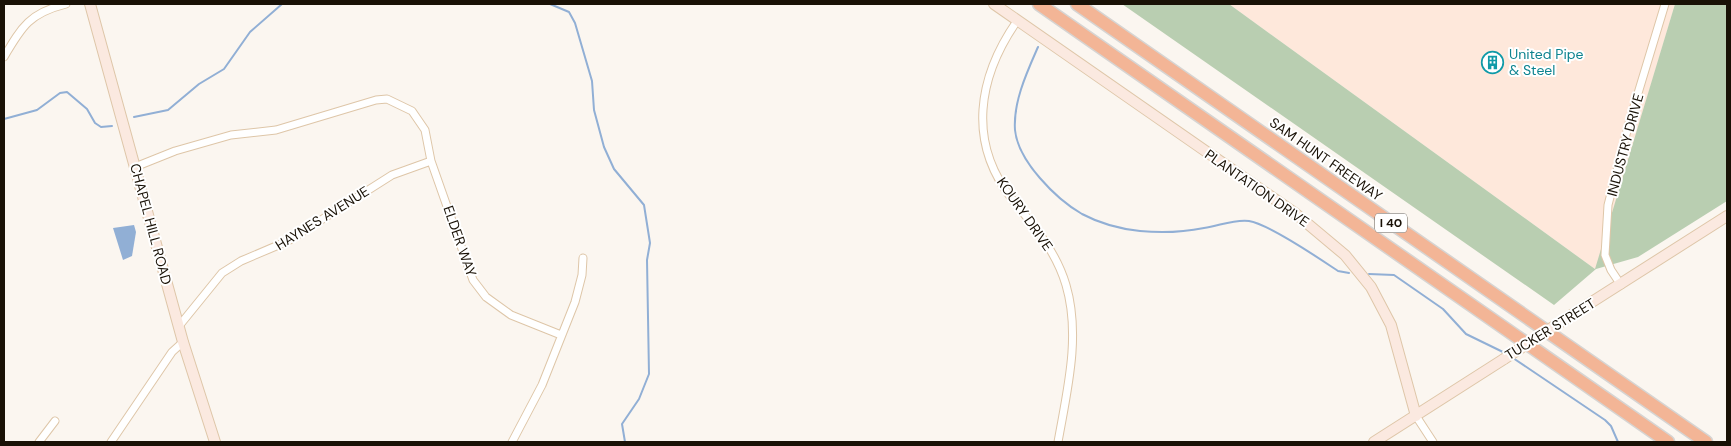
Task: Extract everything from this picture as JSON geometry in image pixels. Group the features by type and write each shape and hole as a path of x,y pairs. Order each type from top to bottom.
{"highway":[{"name":"I 40","path":"1039,4 1668,442"},
{"name":"SAM HUNT FREEWAY","path":"1077,4 1706,442"}],"street":[{"path":"4,57 16,37 34,16 46,9 66,4"},
{"name":"CHAPEL HILL ROAD","path":"90,4 183,342 215,442"},
{"name":"PLANTATION DRIVE","path":"994,4 1296,214 1345,255 1371,287 1391,325 1416,416 1433,442"},
{"name":"INDUSTRY DRIVE","path":"1621,285 1610,270 1606,255 1608,205 1629,123 1665,4"},
{"name":"KOURY DRIVE","path":"1017,20 994,58 985,93 982,120 990,161 1000,180 1050,247 1066,284 1072,310 1072,353 1058,442"},
{"name":"ELDER WAY","path":"135,167 175,151 231,134 276,130 376,100 387,99 412,111 425,130 430,161 442,189 462,256 473,280 486,297 511,315 561,335"},
{"name":"HAYNES AVENUE","path":"179,326 222,273 240,261 288,241 392,175 430,161"},
{"name":"TUCKER STREET","path":"1374,442 1727,216"},
{"path":"512,442 542,385 579,291 583,258"},
{"path":"111,442 172,352 183,342"},
{"path":"39,442 55,422"}],"shaded area":[{"path":"1229,4 1675,4 1596,269 1595,269"}],"green space":[{"path":"1122,4 1229,4 1595,269 1675,4 1727,4 1727,201 1638,257 1596,269 1554,305"}],"water":[{"path":"134,225 136,232 132,256 123,260 113,228"}],"waterway":[{"path":"134,117 168,110 199,84 224,69 250,32 282,4"},
{"path":"550,4 569,12 575,23 592,81 594,110 604,147 614,169 644,205 650,243 647,260 649,374 639,399 622,424 625,442"},
{"path":"1038,47 1018,98 1015,130 1023,154 1031,166 1050,189 1072,207 1082,214 1103,223 1125,229 1148,232 1172,232 1249,221 1269,228 1338,271 1349,273"},
{"path":"4,119 37,110 60,93 67,92 87,109 95,123 101,127 112,126"},
{"path":"1369,274 1394,275 1443,309 1466,334 1505,353"},
{"path":"1513,358 1605,420 1611,426 1618,442"}],"place":[{"name":"United Pipe & Steel","path":"1493,62"}]}
